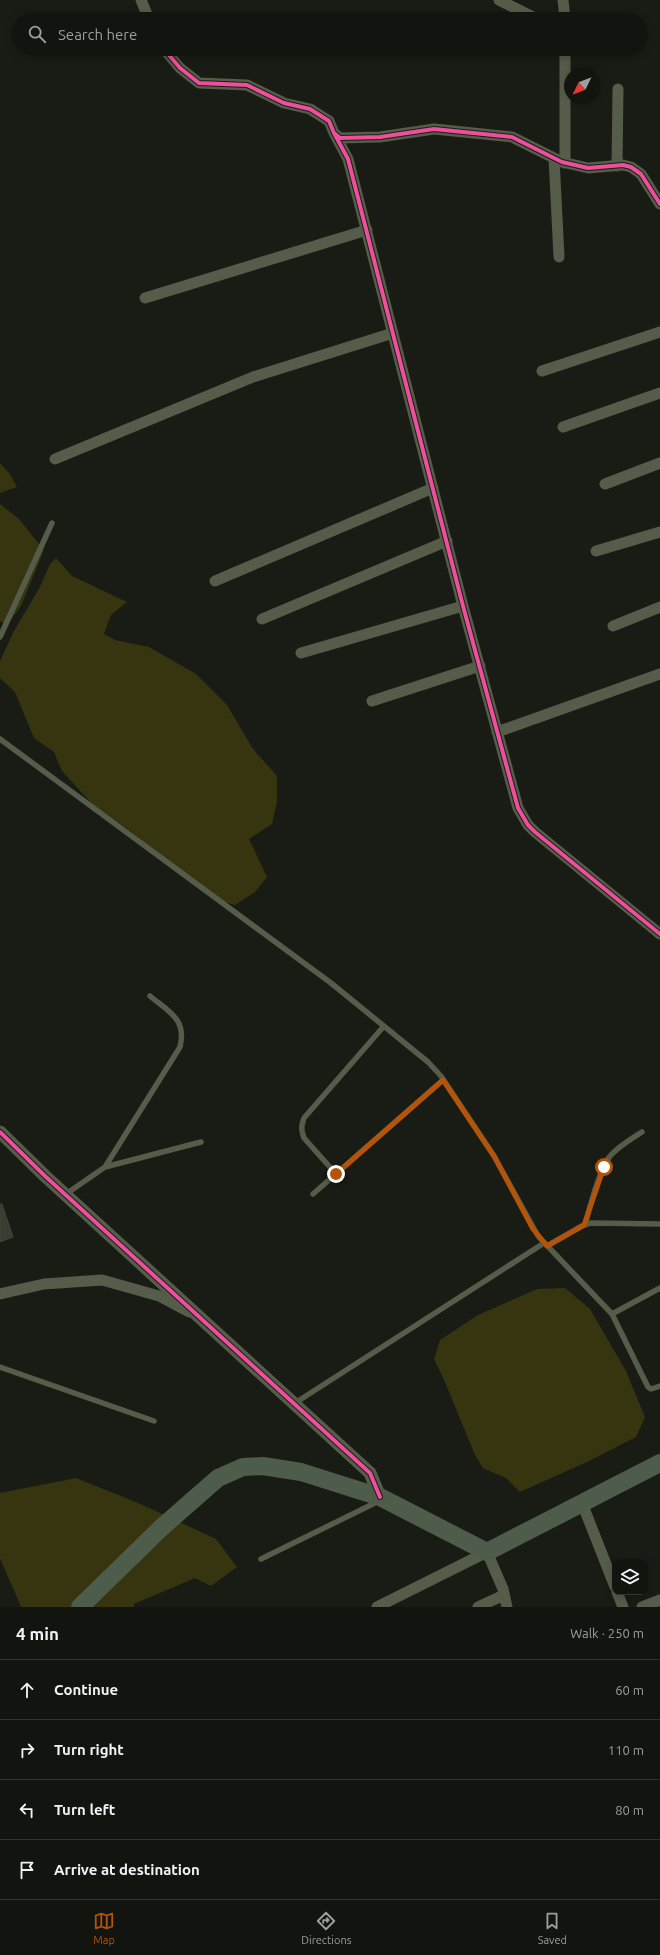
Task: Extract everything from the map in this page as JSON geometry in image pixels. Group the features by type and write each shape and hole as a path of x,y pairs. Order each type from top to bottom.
{"highway":[{"path":"80,1607 161,1528 218,1478 243,1467 264,1466 301,1472 382,1498 487,1552 660,1464"}],"street":[{"path":"141,0 146,12"},
{"path":"499,0 523,12"},
{"path":"563,0 564,12"},
{"path":"170,56 180,68 199,83 246,85 284,103 310,109 329,121 348,158 433,488 518,808 528,825 660,934"},
{"path":"559,257 559,161 565,56"},
{"path":"617,166 618,89"},
{"path":"334,133 340,138 380,137 434,129 512,136 559,161 588,168 617,166 631,167 640,174 660,204"},
{"path":"145,298 367,230"},
{"path":"542,371 660,332"},
{"path":"55,459 253,377 393,333"},
{"path":"564,427 660,393"},
{"path":"604,484 660,463"},
{"path":"215,581 433,488"},
{"path":"596,551 660,532"},
{"path":"262,619 447,541"},
{"path":"302,653 464,606"},
{"path":"613,626 660,607"},
{"path":"372,701 480,666"},
{"path":"497,732 660,674"},
{"path":"0,1132 370,1473 382,1498"},
{"path":"0,1294 44,1284 102,1280 159,1296 202,1318"},
{"path":"582,1503 612,1579"},
{"path":"377,1607 487,1552 504,1595 507,1607"},
{"path":"478,1607 504,1595"},
{"path":"618,1595 623,1607"},
{"path":"642,1607 660,1600"}],"lane":[{"path":"0,637 52,523"},
{"path":"0,739 331,982 428,1062 443,1080 494,1156 533,1229 546,1245 612,1314 645,1384 651,1389 660,1386"},
{"path":"105,1166 180,1047 182,1027 176,1018 150,996"},
{"path":"336,1174 304,1138 301,1130 302,1124 304,1118 384,1026"},
{"path":"313,1194 443,1080"},
{"path":"584,1225 604,1167 610,1157 618,1148 642,1132"},
{"path":"66,1194 105,1166 201,1142"},
{"path":"294,1403 546,1245 584,1225 600,1223 660,1224"},
{"path":"612,1314 660,1288"},
{"path":"0,1367 154,1422"},
{"path":"262,1559 382,1498"}],"shaded area":[{"path":"0,463 10,474 17,487 0,493"},
{"path":"0,504 19,519 44,550 21,606 7,625 0,621"},
{"path":"56,558 72,576 127,602 111,615 104,634 115,640 149,647 196,674 227,705 253,749 277,776 277,802 272,824 249,839 267,877 255,892 235,905 217,900 125,827 93,805 62,771 54,752 34,738 15,692 0,678 0,661 14,631 40,587 50,564"},
{"path":"565,1288 590,1309 626,1371 645,1417 636,1437 587,1462 520,1492 506,1478 483,1468 475,1455 434,1359 440,1340 478,1315 537,1289"},
{"path":"76,1478 143,1505 216,1539 237,1567 211,1586 195,1578 134,1604 134,1607 21,1607 0,1558 0,1493"}],"building":[{"path":"0,1204 2,1204 13,1237 0,1242"}],"cycle path":[{"path":"170,56 180,68 199,83 247,85 284,103 310,109 329,121 334,133 340,138 380,137 434,129 512,137 562,162 588,168 623,165 631,167 641,174 660,204"},
{"path":"334,133 348,159 463,606 518,808 528,825 535,832 660,934"},
{"path":"0,1132 45,1176 370,1473 380,1497"}],"route":[{"path":"336,1174 443,1080 494,1156 533,1229 547,1246 584,1225 604,1167"}]}
